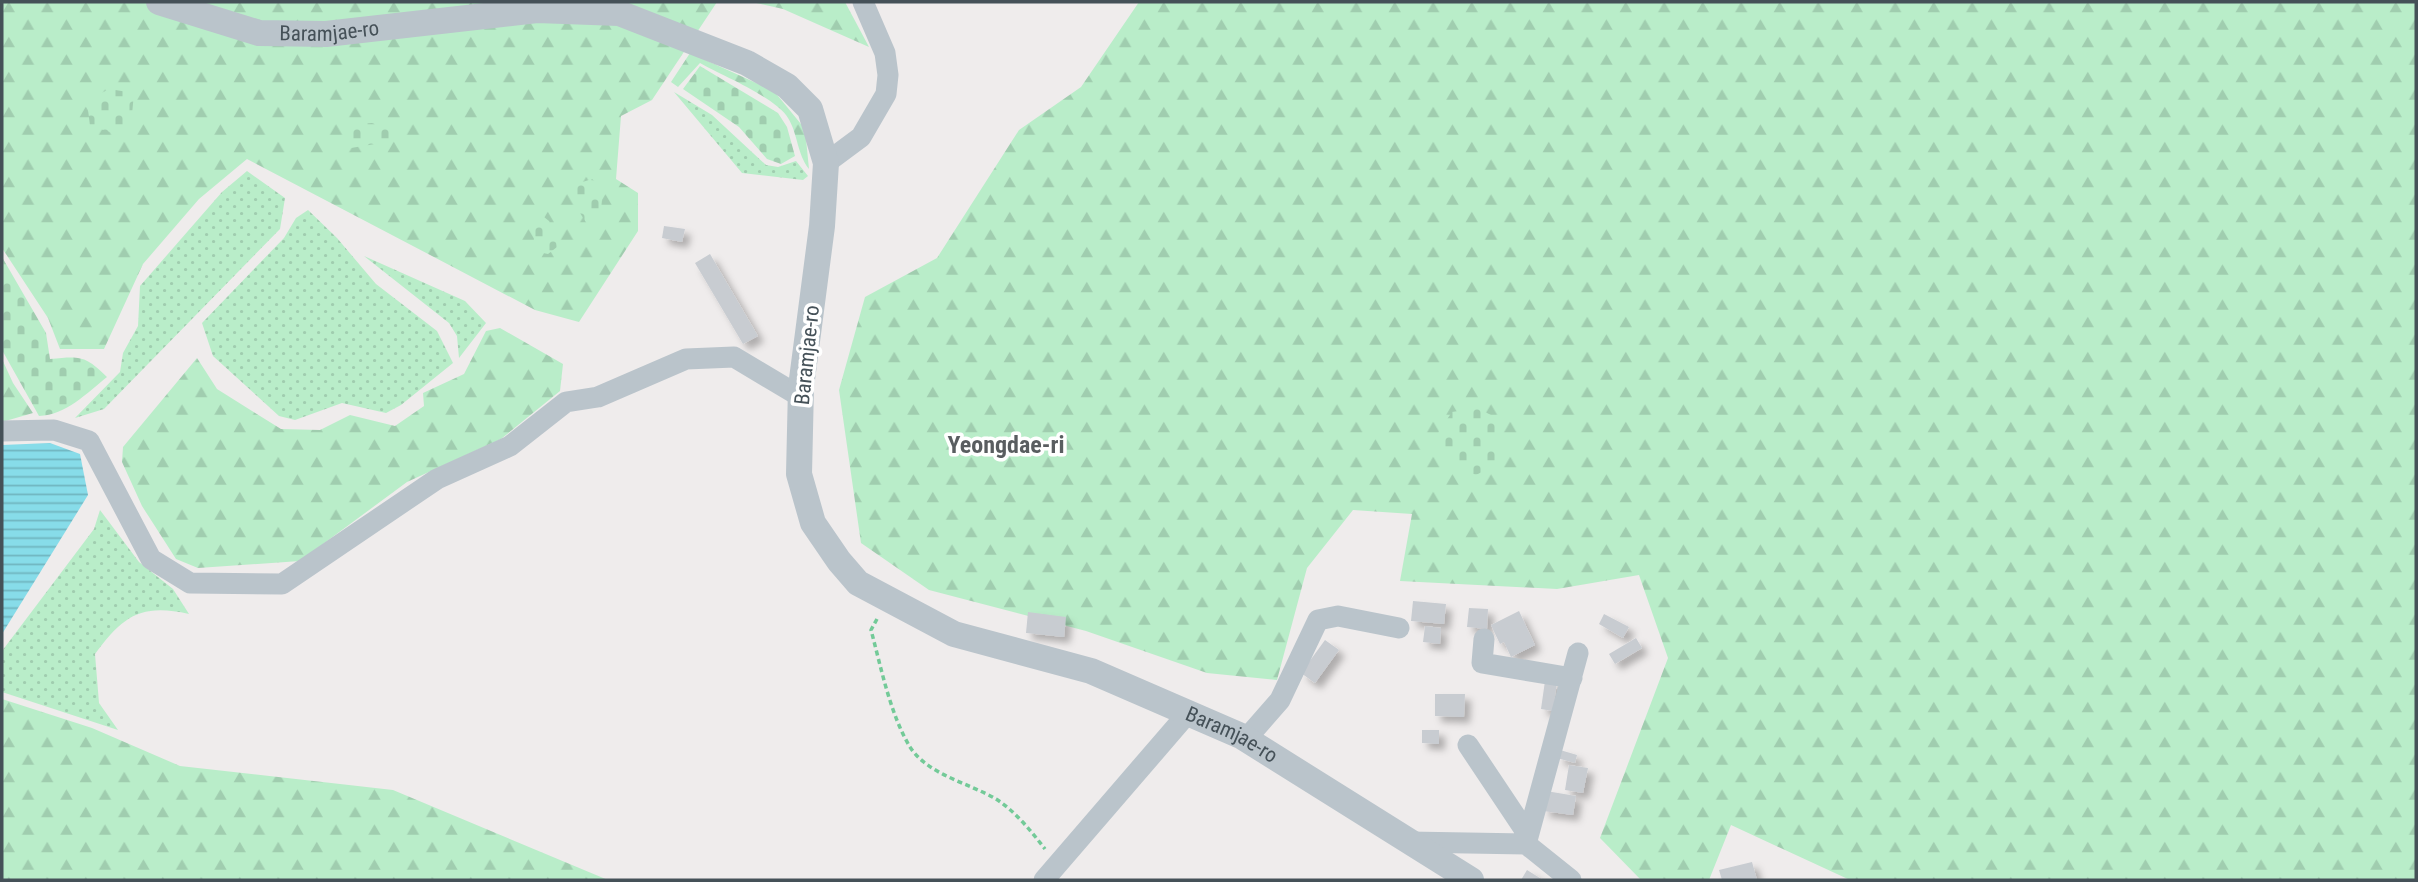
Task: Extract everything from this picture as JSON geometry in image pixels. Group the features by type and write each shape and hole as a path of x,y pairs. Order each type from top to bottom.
{"street":[{"name":"Baramjae-ro","path":"159,2 259,33 326,34 537,10 619,13 747,63 787,86 810,109 826,163 822,226 801,397 799,474 813,523 858,583 954,634 1091,671 1246,739 1471,880"},
{"path":"826,163 861,136 886,94 885,53 863,2"},
{"path":"2,431 54,430 89,441 151,559 190,583 282,584 437,479 510,446 566,402 598,397 686,359 734,357 801,397"},
{"path":"1246,739 1280,700 1318,620 1338,616 1399,628"},
{"path":"1484,639 1482,663 1572,678"},
{"path":"1527,839 1578,653"},
{"path":"1051,873 1188,713"},
{"path":"1468,745 1527,839 1571,880"},
{"path":"1409,842 1527,839"}],"path":[{"path":"886,598 871,630 895,708 911,748 938,772 999,801 1030,830 1051,873"}],"green space":[{"path":"2,2 717,2 652,100 621,116 616,179 638,193 638,231 579,322 535,310 247,159 199,199 143,264 104,349 60,349 48,318 2,248"},
{"path":"752,2 845,2 869,47 783,9"},
{"path":"1139,2 2416,2 2416,880 1850,880 1731,825 1709,880 1641,880 1600,838 1668,658 1639,575 1557,589 1400,581 1412,514 1353,510 1307,568 1277,680 1207,673 1086,631 929,590 861,543 839,390 865,297 937,258 1019,130 1081,87"},
{"path":"690,53 774,91 805,129 809,169 788,118 782,110 761,95 700,63 678,87 671,82"},
{"path":"700,66 778,113 787,127 795,156 781,164 767,159 739,127 683,89"},
{"path":"109,89 134,93 131,125 120,135 90,126 87,101"},
{"path":"674,92 712,115 766,165 778,167 796,161 808,176 803,180 742,173"},
{"path":"372,123 394,131 387,142 351,148 341,139 347,125"},
{"path":"247,171 285,198 280,229 104,409 75,418 120,372 123,353 138,326 140,286 222,192"},
{"path":"592,179 603,188 600,222 589,227 571,199 573,185"},
{"path":"308,210 337,238 376,284 437,331 453,363 401,405 386,413 342,403 295,420 279,416 213,356 202,323 284,238 296,218"},
{"path":"544,217 554,225 557,247 548,254 533,251 535,224"},
{"path":"364,256 465,301 486,323 459,358 457,336 449,323"},
{"path":"2,257 46,333 50,359 82,359 93,364 107,377 76,402 49,415 39,416 2,350"},
{"path":"500,328 563,364 560,391 501,439 407,482 300,561 198,568 176,559 142,506 122,462 123,447 197,358 217,389 281,429 320,430 350,415 395,426 424,406 423,393 464,374 486,331"},
{"path":"2,359 13,383 33,413 2,422"},
{"path":"1477,408 1495,417 1501,448 1497,464 1476,475 1462,470 1441,454 1437,434 1452,412"},
{"path":"100,510 139,562 173,589 189,614 158,610 135,616 115,630 95,654 99,703 118,730 2,692 2,651 94,529"},
{"path":"2,699 92,728 180,766 393,790 608,880 2,880"}],"water":[{"path":"50,443 80,454 88,495 2,634 2,445"}],"building":[{"path":"664,226 685,229 682,242 662,238"},
{"path":"710,254 758,336 743,344 695,263"},
{"path":"1413,601 1446,604 1444,624 1411,621"},
{"path":"1469,608 1488,609 1487,629 1467,627"},
{"path":"1519,611 1535,645 1511,657 1504,642 1500,644 1491,625"},
{"path":"1028,612 1066,617 1064,637 1026,633"},
{"path":"1604,614 1629,627 1623,638 1599,624"},
{"path":"1425,626 1441,628 1440,644 1423,642"},
{"path":"1636,638 1642,648 1615,664 1609,654"},
{"path":"1325,640 1339,650 1315,683 1301,673"},
{"path":"1545,681 1557,682 1553,711 1541,709"},
{"path":"1435,694 1465,694 1464,717 1435,716"},
{"path":"1422,730 1439,730 1439,744 1422,743"},
{"path":"1560,750 1577,755 1575,763 1557,758"},
{"path":"1569,765 1588,768 1583,793 1565,790"},
{"path":"1546,791 1576,796 1573,815 1543,811"},
{"path":"1752,862 1757,880 1722,880 1719,870"},
{"path":"1527,870 1543,880 1521,880"}],"district":[{"name":"Yeongdae-ri","path":"1006,445"}]}
